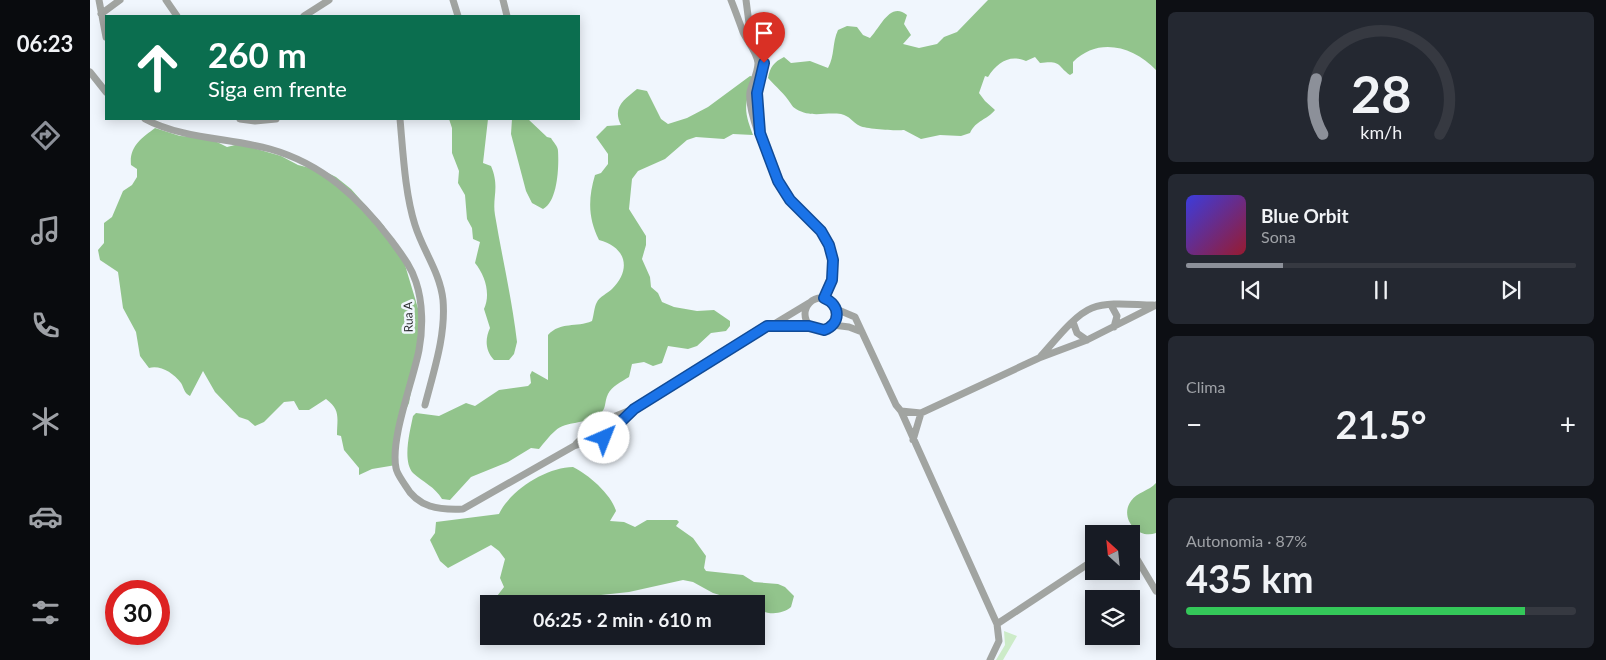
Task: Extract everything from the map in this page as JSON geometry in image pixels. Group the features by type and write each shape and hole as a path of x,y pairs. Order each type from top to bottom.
{"street":[{"path":"99,0 105,32"},
{"path":"101,14 120,0"},
{"path":"166,0 175,15"},
{"path":"306,15 328,0"},
{"path":"453,0 458,15"},
{"path":"503,0 507,15"},
{"path":"731,0 758,63 750,92 750,107 778,181 790,200 821,231 829,245 833,260 832,280 824,298"},
{"path":"746,0 750,31 764,63 757,93 760,133"},
{"path":"90,72 105,91"},
{"name":"Rua A","path":"148,120 174,130 270,149 300,160 327,175 369,210 407,261 416,283 422,309 420,338 395,455 396,470 410,495 424,505 444,510 463,509 574,446 598,438 604,438 634,409"},
{"path":"248,120 266,120"},
{"path":"400,120 412,214 422,242 434,266 443,300 443,334 425,405"},
{"path":"809,326 804,317 809,302 824,298 829,300 836,309 855,317 896,405 901,411 912,440 997,624 999,641 990,660"},
{"name":"Rua A","path":"574,446 594,426 634,409 809,302"},
{"path":"1112,305 1117,316 1114,327"},
{"path":"901,411 921,413 1039,358 1087,340 1156,305 1112,305 1093,308 1080,314 1039,358"},
{"path":"833,325 837,314 836,309"},
{"path":"1073,322 1077,332 1087,340"},
{"path":"767,326 809,326 824,330 833,325 849,327 862,332"},
{"path":"912,440 921,413"},
{"path":"602,422 609,426 610,432"},
{"path":"594,426 593,432 598,438"},
{"path":"1140,564 1156,590"},
{"path":"997,624 1085,566"}],"green space":[{"path":"988,0 1156,0 1156,70 1137,55 1126,50 1104,47 1093,49 1073,62 1073,73 1070,75 1058,64 1052,62 1040,63 1035,57 1026,61 1009,59 999,64 988,77 985,76 979,93 995,110 975,125 970,133 961,136 940,135 921,139 904,130 882,130 860,126 847,116 841,114 802,112 793,107 768,78 773,65 784,57 791,63 810,61 828,68 838,30 847,26 857,27 863,35 870,38 890,13 895,11 907,15 904,24 911,35 903,44 919,48 937,44 944,37 957,32"},
{"path":"750,76 754,77 754,80 746,109 753,135 733,134 724,139 696,137 687,140 665,159 638,171 632,179 629,209 646,236 646,245 642,259 650,277 651,287 658,293 662,302 674,307 697,311 714,310 730,321 730,326 726,331 711,333 697,346 688,349 668,346 662,363 653,366 644,362 632,364 629,377 610,391 603,410 599,415 588,420 565,425 555,431 539,449 531,448 508,462 471,477 450,500 442,499 432,488 413,473 410,468 407,454 413,416 416,413 439,416 466,403 475,406 499,390 528,386 531,383 530,375 532,371 548,380 548,335 563,326 592,321 598,300 612,289 622,274 624,267 620,253 608,243 599,240 591,216 590,200 595,175 601,173 608,164 608,154 596,137 607,126 621,125 618,113 621,104 637,89 647,91 661,119 668,124 687,118 708,107"},
{"path":"449,120 488,120 483,163 491,166 494,173 494,209 517,342 514,354 509,360 494,360 487,348 487,336 490,328 484,309 487,291 482,273 475,263 480,242 473,239 472,228 467,219 465,195 458,183 459,171 452,153 452,128"},
{"path":"512,120 529,120 547,137 551,138 557,147 558,165 555,191 548,205 543,209 532,203 526,191 511,134"},
{"path":"155,128 180,136 209,138 227,147 239,144 281,156 298,165 326,172 351,189 384,226 405,265 420,315 419,344 409,403 398,427 396,465 372,469 359,475 359,468 344,450 341,436 337,435 336,411 326,399 309,410 299,410 294,401 284,402 264,422 255,426 248,420 239,417 215,392 203,371 190,396 174,376 162,369 149,368 140,356 136,332 123,308 118,272 100,260 98,250 104,243 104,223 112,217 123,191 132,185 137,177 137,169 131,165 134,148 141,139"},
{"path":"573,467 605,492 616,511 610,521 624,522 635,527 647,520 677,520 679,522 676,526 693,538 706,556 704,568 706,571 743,575 754,582 778,584 785,587 794,596 791,607 779,613 765,612 765,595 720,595 693,582 683,580 629,592 601,595 498,595 504,587 500,578 505,559 491,545 448,568 440,561 430,540 435,533 436,522 499,514 504,505 520,489 541,476 563,468"},
{"path":"1156,483 1156,533 1149,534 1140,532 1140,525 1132,525 1127,514 1131,501 1140,493"},
{"path":"1004,631 1017,636 1003,660 996,660 1005,645"}],"route":[{"path":"604,438 634,409 767,326 787,328 809,326 813,329 824,330 833,325 836,320 836,309 829,300 824,298 832,280 833,260 829,245 821,231 790,200 778,181 760,133 757,93 764,63"}]}
